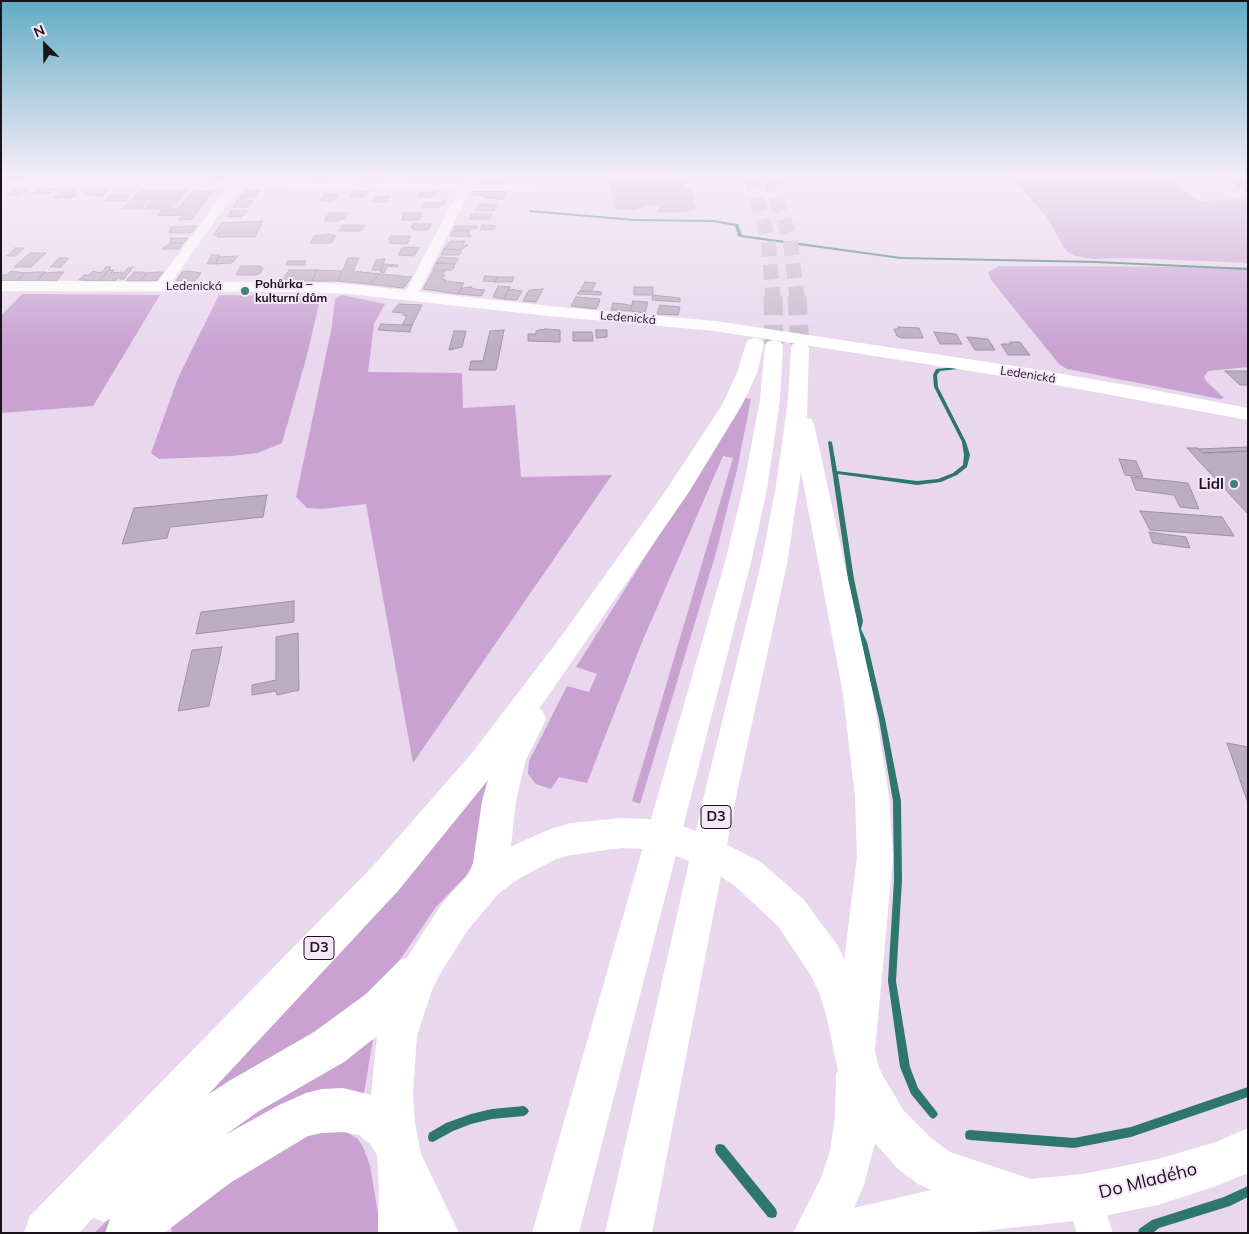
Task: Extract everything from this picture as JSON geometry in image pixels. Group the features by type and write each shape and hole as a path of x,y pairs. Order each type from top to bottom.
{"main road":[{"name":"Ledenická","path":"1,286 311,287 349,289 782,335 1127,391 1248,414"},
{"name":"D3","path":"47,1233 385,879 483,763 570,645 677,492 732,405 747,373 776,346 798,401 854,674 872,796 875,857 854,1050"},
{"path":"555,1233 738,562 755,489 770,400 776,346"},
{"name":"D3","path":"628,1233 720,797 774,564 788,486 798,401"},
{"name":"D3","path":"485,882 491,863 499,801 510,762 570,645"},
{"path":"68,1233 106,1197 167,1148 244,1096 304,1063 380,1008 426,960 454,918 485,882 505,867 548,846 571,839 621,833 647,834 700,848 748,874 791,913 824,960 842,1003 859,1071 879,1112 900,1139 915,1154 934,1168 956,1178 1030,1202"},
{"path":"402,1233 402,1189 392,1108 393,1064 397,1036 405,1009 426,960"},
{"path":"816,1233 826,1218 841,1185 852,1151 857,1117 858,1092 854,1050"},
{"path":"128,1233 141,1220 214,1166 272,1132 306,1115 322,1111 343,1110 370,1116 385,1129 399,1153 416,1196 436,1233"},
{"name":"Do Mladého","path":"849,1233 924,1214 1030,1202 1089,1215 1158,1182 1219,1163 1248,1150"}],"street":[{"path":"162,286 200,233"},
{"path":"410,296 443,233"}],"shaded area":[{"path":"1055,233 1248,233 1248,263 1130,258 1095,259 1075,256 1066,251"},
{"path":"999,266 1248,267 1248,367 1208,371 1204,377 1224,398 1220,399 1067,369 1059,364 991,280 988,272"},
{"path":"22,294 160,295 93,406 1,413 1,316"},
{"path":"219,295 321,296 306,359 282,443 258,453 159,459 151,453 178,378"},
{"path":"342,295 385,304 374,324 368,372 462,373 463,408 515,405 521,477 612,475 413,763 366,504 322,509 307,508 296,497 332,326 335,299"},
{"path":"745,398 751,399 737,470 716,553 640,804 632,801 733,458 723,456 642,642 587,783 559,777 551,789 536,784 528,774 529,761 567,686 589,692 597,674 576,667"},
{"path":"488,779 491,779 475,860 466,876 436,907 393,970 367,997 213,1100 208,1091"},
{"path":"375,1028 363,1099 115,1233 94,1233 172,1160"},
{"path":"345,1131 358,1139 370,1166 378,1213 378,1233 171,1233 167,1215 294,1133"}],"building":[{"path":"215,233 257,233 255,237 217,237 219,235 213,235"},
{"path":"452,233 469,233 468,235 471,235 471,237 450,236"},
{"path":"328,234 336,236 331,243 310,243 314,236"},
{"path":"391,236 411,236 407,244 389,243 391,239 388,239"},
{"path":"170,238 188,238 183,243 170,243"},
{"path":"450,241 465,241 463,245 468,245 461,250 444,249"},
{"path":"170,243 183,243 179,249 162,249"},
{"path":"15,248 24,248 15,256 7,256"},
{"path":"402,248 419,248 414,256 398,255"},
{"path":"444,249 461,250 460,252 462,252 459,255 441,255"},
{"path":"30,253 46,253 31,267 14,267"},
{"path":"212,255 220,255 215,264 207,264"},
{"path":"238,256 232,263 215,264 218,257"},
{"path":"440,257 459,259 455,264 436,263"},
{"path":"59,258 69,258 61,267 50,267"},
{"path":"348,258 359,258 353,272 362,271 380,274 369,284 338,281"},
{"path":"385,259 381,270 372,270 376,260"},
{"path":"288,261 306,261 304,265 286,265"},
{"path":"436,263 455,264 453,267 455,267 452,270 433,270"},
{"path":"383,264 398,265 397,267 387,266 384,273 380,272"},
{"path":"241,266 261,266 260,268 263,268 256,275 236,275"},
{"path":"106,267 111,267 99,281 79,280 84,275 89,275 93,271 101,273"},
{"path":"133,267 124,279 119,279 128,268"},
{"path":"109,270 114,270 111,273 123,272 115,281 99,281"},
{"path":"289,270 317,270 312,281 282,281"},
{"path":"317,270 342,271 338,281 312,281"},
{"path":"11,271 25,273 16,281 1,281 1,275 7,275"},
{"path":"433,271 445,271 442,275 445,275 442,279 446,280 444,281 464,283 458,294 423,289"},
{"path":"46,272 36,281 16,281 24,273"},
{"path":"64,272 56,281 36,281 44,273"},
{"path":"134,272 147,273 140,281 126,281"},
{"path":"163,272 156,281 140,281 147,273"},
{"path":"182,272 201,273 195,281 176,281"},
{"path":"380,274 412,277 403,288 369,284"},
{"path":"485,276 497,277 495,282 483,281"},
{"path":"497,277 514,277 512,282 495,282"},
{"path":"585,282 596,283 591,291 580,291"},
{"path":"498,286 510,287 504,299 493,297"},
{"path":"471,287 485,290 481,296 458,294 462,288"},
{"path":"634,287 653,287 653,295 634,295"},
{"path":"509,289 522,291 517,300 504,299"},
{"path":"543,289 536,302 523,301 529,290"},
{"path":"580,291 602,292 601,295 577,294"},
{"path":"653,295 680,298 680,302 652,300"},
{"path":"576,297 600,299 596,309 571,306"},
{"path":"633,301 648,302 645,313 630,311"},
{"path":"613,303 632,306 630,311 611,310"},
{"path":"399,304 422,305 412,325 402,325 407,316 403,315 403,313 392,312"},
{"path":"660,305 680,307 678,315 657,314"},
{"path":"381,324 412,325 410,332 378,330"},
{"path":"898,327 919,328 923,338 902,338 897,336 894,329 899,329"},
{"path":"546,329 560,330 560,342 528,341 528,334 536,334 536,331"},
{"path":"504,330 496,370 469,370 471,361 483,361 490,331"},
{"path":"596,330 607,330 607,337 596,338"},
{"path":"454,331 466,331 462,347 449,350"},
{"path":"573,332 592,332 593,341 573,341"},
{"path":"934,332 956,334 962,344 940,344"},
{"path":"967,337 988,339 995,350 975,350"},
{"path":"1010,342 1020,342 1030,355 1008,355 1001,344 1011,344"},
{"path":"1225,371 1248,371 1248,385 1240,385"},
{"path":"1248,447 1248,451 1203,453 1199,449"},
{"name":"Lidl","path":"1187,448 1198,448 1203,453 1248,451 1248,514"},
{"path":"1119,459 1136,461 1143,477 1125,475"},
{"path":"1131,477 1188,483 1199,509 1180,507 1174,495 1136,490"},
{"path":"267,495 263,517 170,527 167,538 122,544 134,508"},
{"path":"1140,511 1222,517 1234,536 1150,530"},
{"path":"1149,532 1186,537 1190,548 1153,543"},
{"path":"294,601 294,622 196,634 201,612"},
{"path":"298,633 299,690 277,695 276,691 252,695 252,685 276,680 276,637"},
{"path":"222,647 209,706 178,711 192,650"},
{"path":"1227,743 1248,747 1248,803"}],"waterway":[{"path":"739,233 740,236 901,258 1096,262 1248,269"},
{"path":"835,472 917,483 939,481 955,474 965,466 967,455 964,442 936,387 935,375 938,370 956,368"},
{"path":"830,442 835,472"},
{"path":"835,472 851,579 860,621 858,629 864,642 882,719 897,801 898,880 892,981 905,1067 914,1091 933,1114"},
{"path":"970,1135 1074,1143 1131,1132 1248,1092"},
{"path":"433,1137 450,1127 471,1119 492,1114 524,1111"},
{"path":"720,1149 772,1213"},
{"path":"1143,1233 1156,1224 1226,1202 1248,1191"}],"tunnel":[{"path":"766,233 773,297"},
{"path":"788,233 797,297"},
{"path":"773,296 774,346"},
{"path":"797,296 800,348"}],"place":[{"name":"Pohůrka – kulturní dům","path":"245,291"},
{"name":"Lidl","path":"1234,484"}]}
